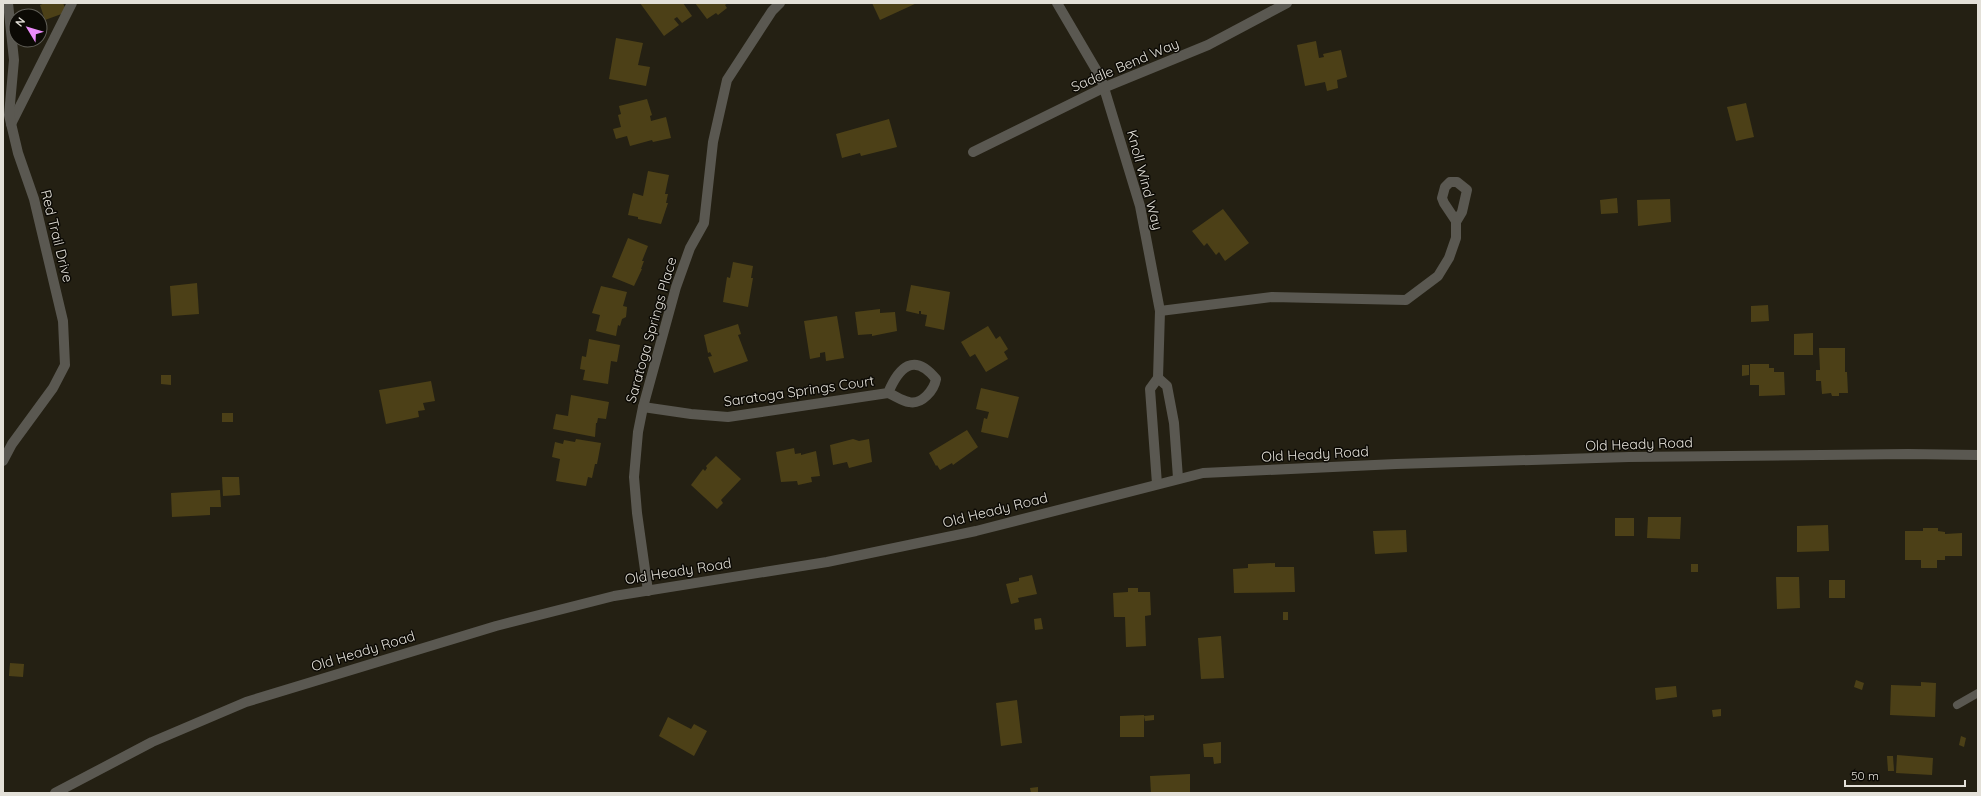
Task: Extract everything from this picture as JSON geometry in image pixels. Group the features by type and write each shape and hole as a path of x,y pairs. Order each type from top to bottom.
{"street":[{"name":"Red Trail Drive","path":"3,461 12,444 53,388 65,365 63,320 34,199 18,153 9,115 14,60 8,3"},
{"path":"11,124 72,3"},
{"name":"Saratoga Springs Place","path":"648,591 637,514 634,477 638,432 643,407 676,287 690,248 704,223 713,142 727,80 772,11 780,3"},
{"name":"Knoll Wind Way","path":"1057,3 1101,78 1140,206 1160,311 1158,378 1150,389 1157,484"},
{"name":"Saddle Bend Way","path":"973,152 1103,88 1208,45 1287,3"},
{"path":"1160,311 1272,297 1406,300 1438,276 1449,258 1456,238 1456,222"},
{"name":"Saratoga Springs Court","path":"643,407 691,414 728,417 888,393 909,402 921,400 935,386 936,379 927,368 915,364 905,366 892,382 888,393"},
{"path":"1158,378 1167,386 1174,423 1178,478"},
{"name":"Old Heady Road","path":"55,793 152,742 259,697 496,626 576,604 827,562 976,531 1202,473 1396,464 1629,457 1908,454 1978,455"}],"lane":[{"path":"1957,705 1978,693"}],"building":[{"path":"45,3 63,3 67,12 48,19 48,8 41,8 40,5"},
{"path":"640,3 683,3 692,16 682,23 677,17 674,19 679,25 664,36"},
{"path":"695,3 728,3 725,5 727,8 718,15 716,13 707,19"},
{"path":"872,3 917,3 880,20"},
{"path":"616,38 643,43 638,65 650,67 646,86 609,79"},
{"path":"1316,41 1319,58 1324,57 1323,54 1341,50 1347,77 1337,80 1338,88 1327,91 1325,82 1305,86 1297,45"},
{"path":"647,99 652,115 650,116 651,121 666,117 671,138 653,142 652,140 630,146 627,136 616,139 613,129 621,127 618,115 621,114 619,106"},
{"path":"1746,103 1754,137 1736,141 1727,107"},
{"path":"889,119 897,147 861,156 860,153 842,158 836,134"},
{"path":"648,171 669,175 665,194 668,194 666,203 668,203 661,224 638,219 638,217 628,215 633,193 643,196"},
{"path":"1617,198 1618,213 1601,214 1600,200"},
{"path":"1670,199 1671,222 1638,226 1637,200"},
{"path":"1223,209 1249,243 1225,261 1219,252 1216,255 1207,243 1204,246 1192,231"},
{"path":"628,238 648,246 642,261 644,261 642,269 634,286 612,277"},
{"path":"733,262 753,266 751,278 753,278 748,307 723,302 727,277 730,278"},
{"path":"197,283 199,314 172,316 170,286"},
{"path":"911,285 950,292 944,330 925,326 927,315 921,314 921,311 919,311 919,314 906,311"},
{"path":"601,286 627,292 623,306 627,307 626,317 622,319 620,326 618,325 616,336 596,331 600,315 592,313"},
{"path":"1768,305 1769,321 1751,322 1751,306"},
{"path":"880,309 880,313 895,312 897,331 872,336 872,334 858,335 855,312"},
{"path":"837,316 844,358 826,361 825,352 820,353 820,357 810,359 804,321"},
{"path":"738,324 741,334 738,335 748,361 714,373 708,357 712,356 710,352 708,353 704,335"},
{"path":"988,326 996,339 1000,336 1008,349 1004,352 1008,359 986,372 975,354 970,357 961,342"},
{"path":"1813,333 1813,355 1794,355 1794,334"},
{"path":"589,339 620,345 617,362 611,361 608,384 583,380 585,370 580,369 582,356 586,357"},
{"path":"1819,348 1845,348 1845,372 1847,372 1848,393 1839,393 1839,396 1832,396 1831,393 1822,394 1821,381 1816,381 1816,370 1820,370"},
{"path":"1750,364 1769,364 1769,368 1774,368 1774,372 1784,372 1785,395 1759,396 1759,385 1750,385"},
{"path":"1742,365 1749,365 1749,375 1742,376"},
{"path":"161,375 171,375 171,385 161,384"},
{"path":"431,381 435,401 423,403 425,410 418,411 419,417 386,424 379,390"},
{"path":"981,388 1019,397 1008,438 981,432 984,418 987,419 989,412 976,409"},
{"path":"571,395 609,402 606,419 598,418 596,423 595,437 553,429 556,414 568,416"},
{"path":"222,413 233,413 233,422 222,422"},
{"path":"967,430 978,447 953,465 952,463 940,470 929,453"},
{"path":"576,439 601,443 597,464 595,464 592,478 588,477 586,486 556,481 560,459 552,457 555,442 563,444 564,440 575,442"},
{"path":"853,439 859,441 869,439 872,462 849,468 847,462 833,465 830,445"},
{"path":"794,448 795,454 801,453 801,455 816,451 820,476 811,477 812,482 798,485 797,481 781,482 776,452"},
{"path":"716,456 741,479 721,500 723,503 717,509 691,485 703,469 705,471 707,468 706,466"},
{"path":"222,477 239,477 240,495 223,496"},
{"path":"220,490 221,507 210,507 210,515 172,517 171,493"},
{"path":"1648,517 1681,517 1680,539 1647,538"},
{"path":"1615,518 1634,518 1634,536 1615,536"},
{"path":"1828,525 1829,551 1797,552 1797,526"},
{"path":"1923,528 1938,528 1938,531 1945,532 1945,534 1962,533 1962,556 1945,556 1945,560 1937,560 1937,568 1921,568 1921,560 1905,560 1905,531 1923,531"},
{"path":"1406,530 1407,552 1375,554 1373,531"},
{"path":"1275,563 1275,567 1294,567 1295,592 1234,593 1233,569 1248,568 1248,564"},
{"path":"1691,564 1698,564 1698,572 1691,572"},
{"path":"1032,575 1037,594 1018,598 1019,602 1011,604 1006,584 1019,581 1019,578"},
{"path":"1776,577 1799,577 1800,608 1777,609"},
{"path":"1829,580 1845,580 1845,598 1829,598"},
{"path":"1128,588 1138,588 1138,592 1150,592 1151,615 1145,616 1146,646 1126,647 1125,617 1114,617 1113,593 1128,592"},
{"path":"1283,612 1288,612 1288,620 1283,620"},
{"path":"1041,618 1043,629 1035,630 1034,619"},
{"path":"1221,636 1224,678 1201,679 1198,638"},
{"path":"10,663 24,664 23,677 9,676"},
{"path":"1856,680 1864,683 1862,690 1854,687"},
{"path":"1921,682 1936,683 1935,717 1890,715 1891,685 1921,686"},
{"path":"1676,686 1677,697 1656,700 1655,688"},
{"path":"1017,700 1022,743 1001,746 996,703"},
{"path":"1721,709 1721,716 1713,717 1712,710"},
{"path":"1144,715 1144,737 1120,737 1120,716"},
{"path":"1154,715 1154,720 1145,721 1144,716"},
{"path":"668,717 691,729 694,724 707,731 694,756 659,736"},
{"path":"1961,736 1966,738 1964,747 1959,745"},
{"path":"1221,742 1221,763 1214,764 1213,757 1204,757 1203,744"},
{"path":"1897,755 1933,758 1932,775 1896,773"},
{"path":"1887,756 1893,756 1894,771 1888,771"},
{"path":"1190,774 1190,793 1151,793 1150,776"},
{"path":"1038,787 1038,793 1031,793 1030,788"}]}
